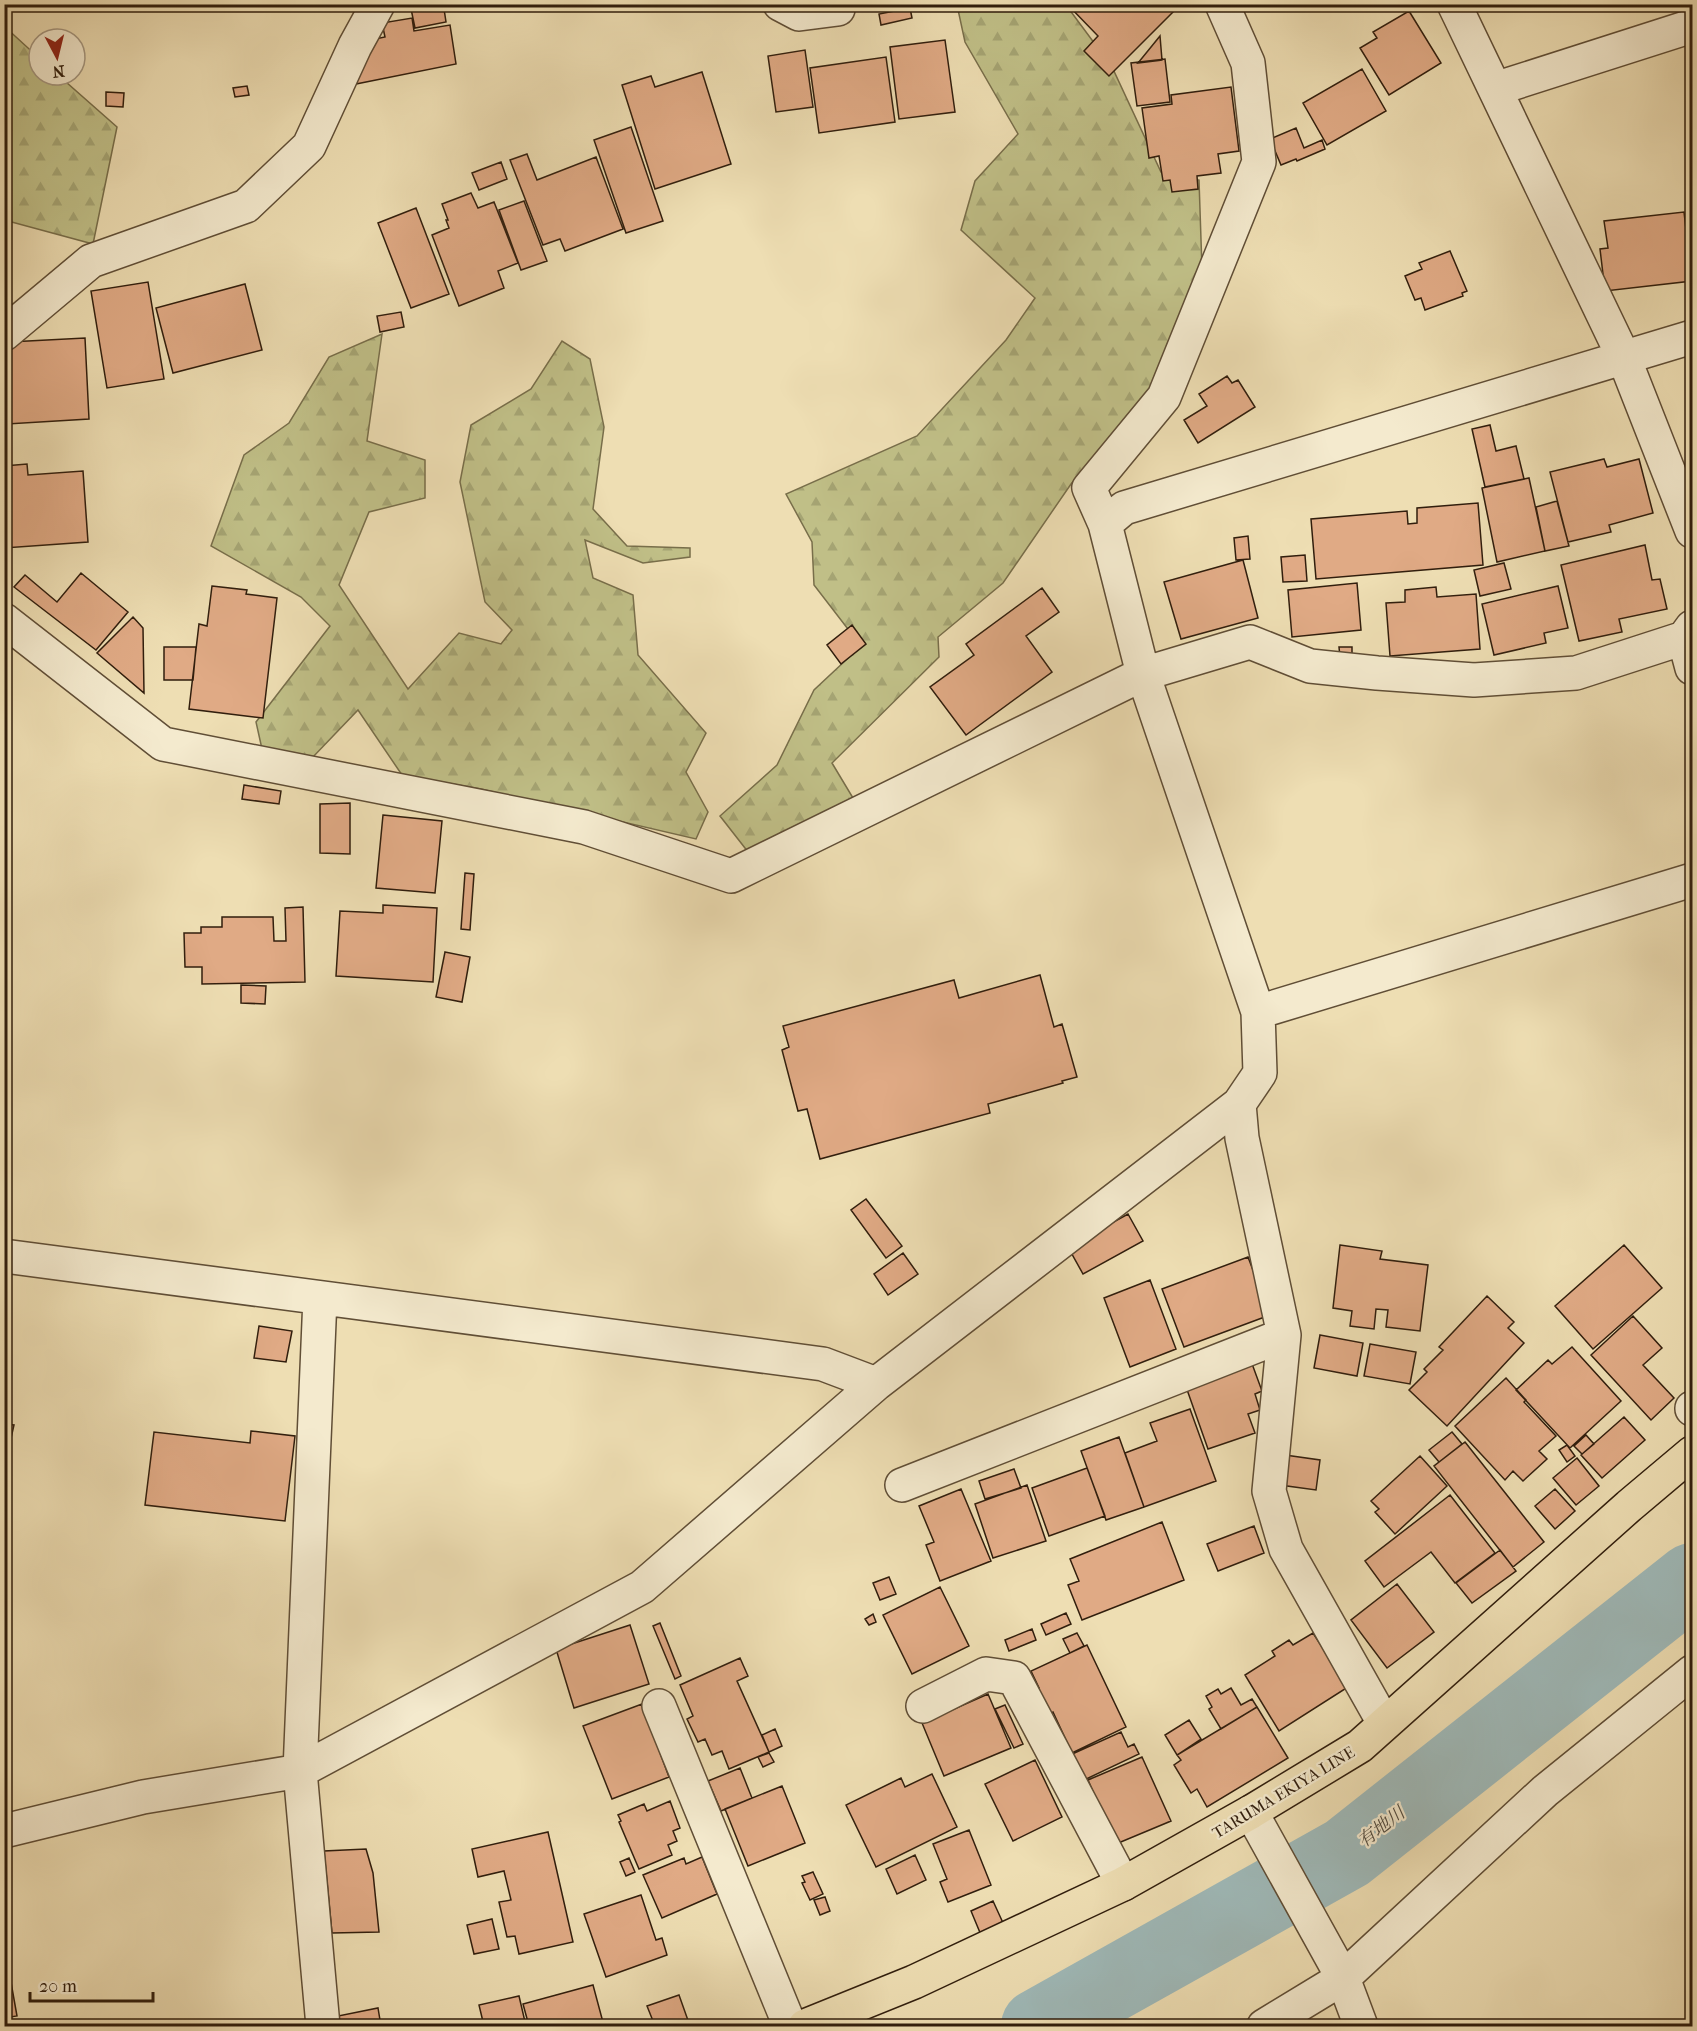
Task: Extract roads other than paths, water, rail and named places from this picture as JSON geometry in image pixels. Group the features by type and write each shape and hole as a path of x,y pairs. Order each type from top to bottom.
{"main road":[{"name":"TARUMA EKIYA LINE","path":"804,2026 914,1982 1123,1884 1251,1812 1360,1746 1629,1506 1692,1453"}],"street":[{"path":"4,334 92,261 246,206 309,146 378,4"},
{"path":"780,4 799,14 838,9"},
{"path":"4,1831 143,1797 300,1771 642,1587 876,1384 1239,1104 1260,1073 1258,1012 1143,674 1105,524 1089,488 1164,397 1259,162 1248,63 1222,4"},
{"path":"1454,4 1624,358 1692,531"},
{"path":"1495,89 1692,26"},
{"path":"1105,524 1124,508 1692,337"},
{"path":"4,620 163,744 584,827 731,876 1143,674 1250,642 1310,666 1486,680 1576,673 1690,644"},
{"path":"1258,1012 1692,880"},
{"path":"1239,1104 1242,1138 1284,1335 1269,1491 1286,1549 1384,1723"},
{"path":"4,1256 823,1364 876,1384"},
{"path":"320,1298 300,1771 323,2026"},
{"path":"902,1485 1284,1335"},
{"path":"1264,2026 1343,1978 1545,1791 1692,1672"},
{"path":"923,1706 986,1674 1014,1678 1123,1884"},
{"path":"659,1706 790,2026"},
{"path":"1251,1812 1343,1978 1361,2026"}],"waterway":[{"name":"有地川","path":"1038,2026 1347,1853 1692,1580"}]}
